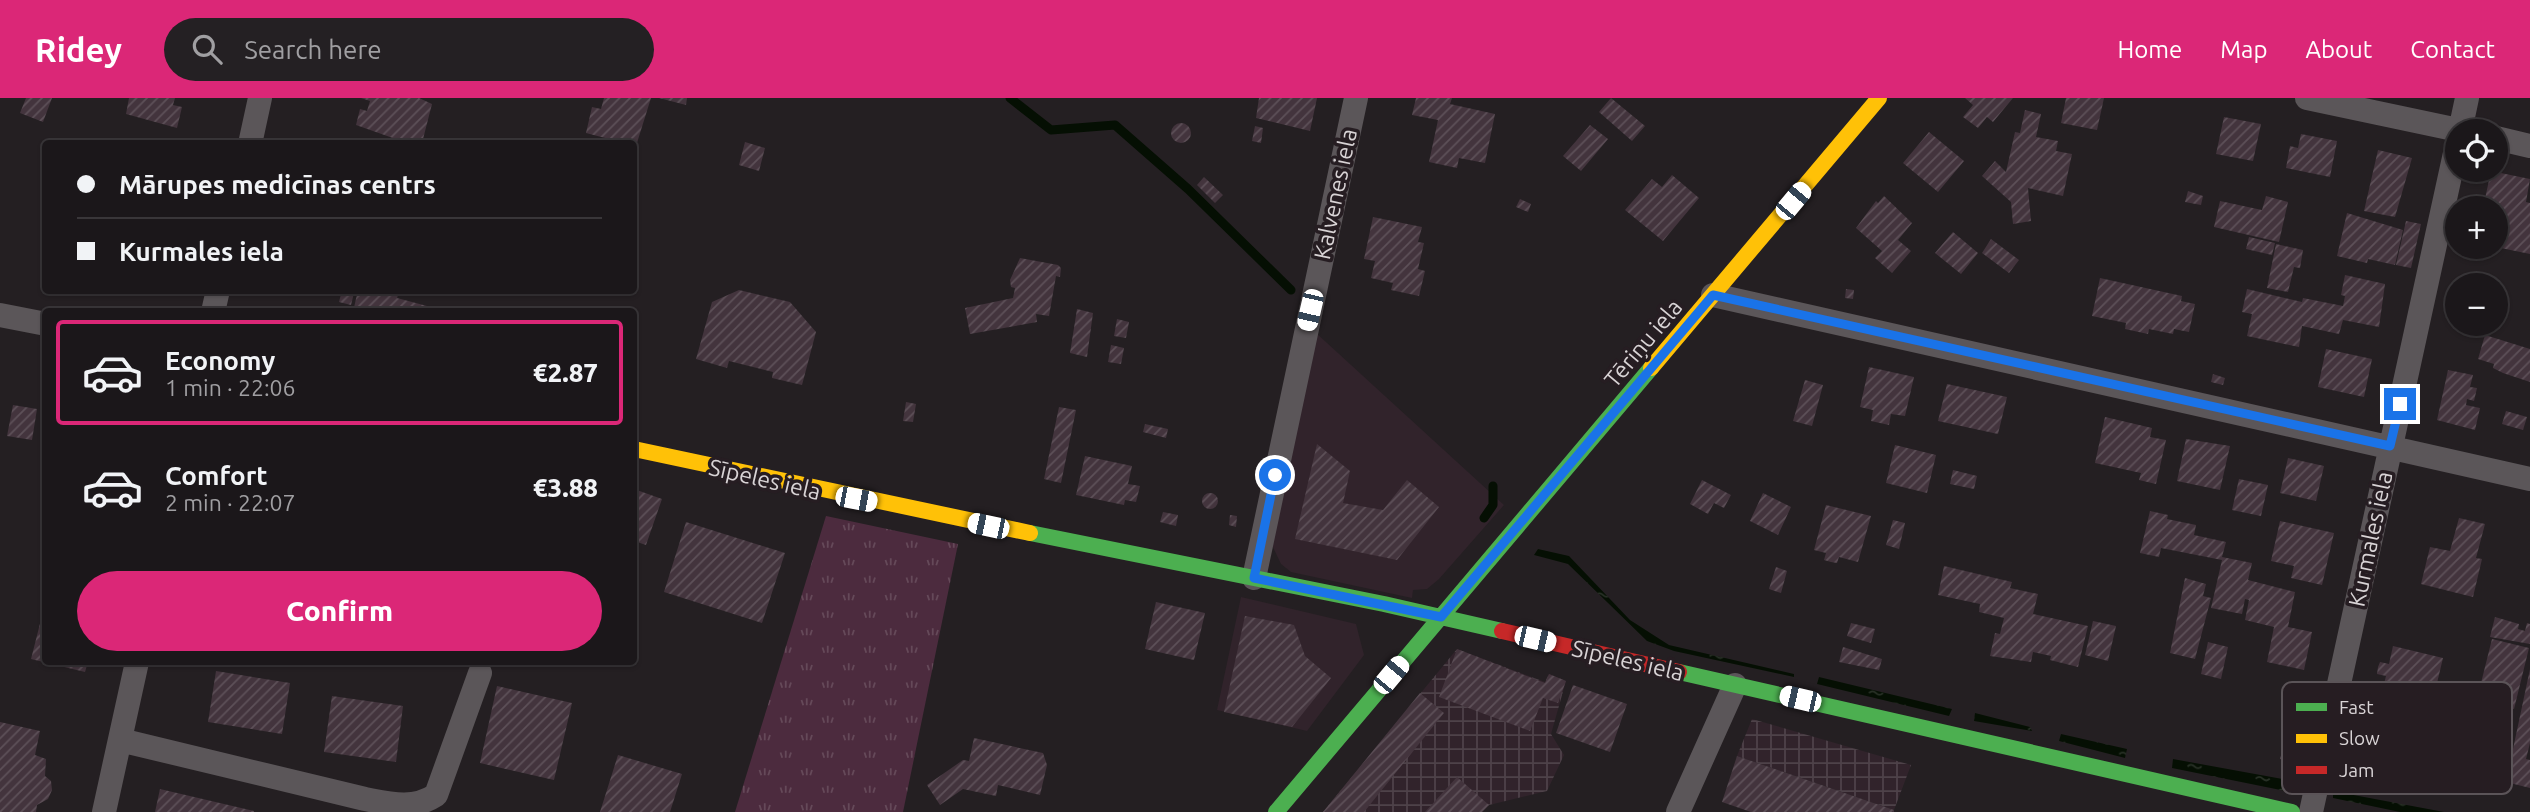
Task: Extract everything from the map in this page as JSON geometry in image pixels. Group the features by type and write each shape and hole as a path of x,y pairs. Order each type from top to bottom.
{"street":[{"path":"251,140 260,98"},
{"name":"Kalvenes iela","path":"1254,578 1356,98"},
{"name":"Tēriņu iela","path":"1276,812 1879,98"},
{"path":"2308,98 2445,128"},
{"path":"2463,119 2467,98"},
{"path":"2508,141 2530,146"},
{"name":"Kurmales iela","path":"2339,682 2449,182"},
{"path":"1713,295 2530,479"},
{"path":"0,315 42,323"},
{"name":"Sīpeles iela","path":"637,450 830,494 1441,617 2292,812"},
{"path":"104,812 136,665"},
{"path":"120,740 365,799 400,806 422,804 436,795 480,673"},
{"path":"1678,812 1735,684"},
{"name":"Kurmales iela","path":"2311,812 2315,794"}],"shaded area":[{"path":"1315,332 1504,505 1439,579 1427,589 1413,590 1412,598 1291,572 1281,564 1271,543"},
{"path":"1241,597 1356,624 1364,655 1307,731 1217,710"},
{"path":"1457,649 1545,682 1549,674 1566,681 1551,734 1564,755 1547,791 1489,805 1482,812 1323,812"},
{"path":"1752,719 1911,765 1894,810 1737,756"}],"green space":[{"path":"826,516 958,544 903,812 735,812"}],"water":[{"path":"1538,549 1569,556 1630,620 1669,645 1794,674 1794,677 1674,651 1647,641 1568,564 1534,555"},
{"path":"1819,677 1952,709 1949,716 1817,684"},
{"path":"1975,713 2030,727 2032,731 1974,721"},
{"path":"2061,734 2127,749 2125,758 2059,741"},
{"path":"2173,759 2282,779 2282,790 2172,768"},
{"path":"2348,794 2444,812 2400,812 2333,798 2333,795"}],"building":[{"path":"26,98 52,98 43,122 20,113"},
{"path":"129,98 175,98 173,105 182,107 177,128 126,114"},
{"path":"361,98 419,98 432,104 423,140 398,140 356,125 360,109 367,111 370,101"},
{"path":"604,98 651,98 637,143 637,140 613,140 586,133 592,107 601,109"},
{"path":"659,98 687,98 686,105"},
{"path":"1259,98 1317,98 1310,131 1256,118"},
{"path":"1416,98 1452,98 1450,104 1495,114 1485,163 1459,158 1457,168 1429,162 1438,120 1412,115"},
{"path":"1611,98 1645,126 1632,141 1599,112"},
{"path":"1965,98 2013,98 1993,122 1987,117 1978,128 1963,117 1973,105"},
{"path":"2066,98 2104,98 2097,130 2061,123"},
{"path":"2025,110 2041,114 2036,137 2058,141 2056,151 2072,154 2063,196 2028,188 2031,221 2013,224 2011,202 1982,176 1995,161 2006,172 2015,132 2020,133"},
{"path":"2224,117 2261,124 2253,161 2216,154"},
{"path":"1181,123 1188,126 1191,133 1188,140 1181,143 1174,140 1171,133 1174,126"},
{"path":"1590,125 1608,139 1581,171 1563,156"},
{"path":"1255,126 1263,128 1261,143 1252,141"},
{"path":"1929,132 1964,161 1938,192 1903,163"},
{"path":"2301,134 2337,141 2330,177 2286,168 2290,146 2298,148"},
{"path":"745,142 765,148 759,171 739,165"},
{"path":"2378,150 2412,158 2395,217 2364,211"},
{"path":"2508,174 2530,179 2526,202 2530,203 2530,254 2508,249 2508,196 2486,196 2489,182 2508,182"},
{"path":"1672,175 1699,198 1663,241 1625,210 1652,179 1662,187"},
{"path":"1204,177 1223,195 1215,203 1197,185"},
{"path":"2188,191 2203,196 2201,205 2185,202"},
{"path":"1884,196 1912,223 1898,240 1911,251 1892,273 1875,258 1882,251 1856,228 1876,201 1878,203"},
{"path":"2266,196 2288,202 2279,242 2214,227 2220,201 2262,210"},
{"path":"1520,199 1531,204 1528,212 1516,207"},
{"path":"2347,213 2403,230 2395,265 2368,259 2367,263 2337,256"},
{"path":"1373,217 1422,227 1418,242 1424,243 1418,269 1425,271 1419,296 1391,290 1393,283 1371,278 1375,261 1364,259"},
{"path":"2406,221 2421,224 2411,268 2396,265"},
{"path":"1953,232 1978,253 1961,274 1935,253"},
{"path":"2249,237 2275,243 2272,255 2246,249"},
{"path":"1991,239 2019,260 2009,273 1982,253"},
{"path":"2276,244 2303,250 2300,268 2294,267 2288,292 2267,288"},
{"path":"1020,258 1058,265 1061,268 1060,277 1056,276 1049,316 1036,314 1037,322 970,334 965,308 1013,298 1015,288 1011,287 1010,280"},
{"path":"2345,275 2385,284 2379,327 2343,320 2339,334 2302,326 2299,347 2247,336 2252,314 2242,312 2247,289 2302,302 2303,298 2343,306 2345,296 2341,295"},
{"path":"2100,278 2182,296 2181,301 2195,304 2189,332 2174,329 2173,334 2149,329 2148,334 2125,329 2126,323 2092,316"},
{"path":"1846,289 1854,290 1853,299 1845,298"},
{"path":"739,290 790,302 816,332 802,385 772,378 773,372 729,361 727,368 696,359 712,302"},
{"path":"341,294 354,294 351,305 339,302"},
{"path":"357,294 398,294 397,298 427,306 427,308 354,308"},
{"path":"1077,309 1093,313 1087,357 1070,353"},
{"path":"1117,319 1129,322 1126,338 1114,336"},
{"path":"2485,336 2530,349 2530,382 2503,373 2493,368 2494,364 2478,359"},
{"path":"1111,345 1124,348 1121,364 1108,362"},
{"path":"2326,349 2372,359 2364,397 2318,387"},
{"path":"1869,367 1914,377 1905,416 1891,414 1889,425 1871,421 1873,410 1860,407"},
{"path":"2448,370 2473,375 2470,387 2477,388 2474,401 2467,399 2466,405 2480,408 2475,430 2437,420"},
{"path":"2213,374 2225,378 2223,385 2211,382"},
{"path":"1805,380 1823,385 1812,426 1793,421"},
{"path":"1947,384 2007,397 1998,434 1938,421"},
{"path":"906,402 916,404 913,422 903,421"},
{"path":"13,405 37,409 32,440 7,436"},
{"path":"1059,407 1076,410 1061,483 1044,479"},
{"path":"2506,411 2527,417 2523,430 2502,424"},
{"path":"2105,417 2152,428 2150,437 2166,440 2156,484 2139,480 2141,473 2095,463"},
{"path":"1145,424 1168,429 1166,438 1143,432"},
{"path":"2186,439 2230,446 2220,490 2177,481"},
{"path":"1317,444 1350,471 1343,503 1383,510 1407,480 1439,507 1397,560 1295,539"},
{"path":"1895,445 1936,455 1927,493 1886,483"},
{"path":"1085,456 1132,466 1128,484 1140,486 1136,502 1125,500 1124,505 1076,495"},
{"path":"2288,458 2324,466 2316,501 2280,493"},
{"path":"1953,470 1977,476 1974,489 1950,484"},
{"path":"2239,479 2268,485 2261,516 2232,510"},
{"path":"1702,480 1731,495 1724,508 1714,503 1708,514 1690,504"},
{"path":"637,490 662,499 646,545 637,542"},
{"path":"1207,493 1213,493 1218,501 1216,507 1207,509 1202,504 1202,498"},
{"path":"1763,493 1791,507 1778,535 1750,521"},
{"path":"1826,505 1871,516 1858,562 1839,557 1837,563 1831,562 1824,560 1826,553 1814,550"},
{"path":"2150,511 2168,515 2167,519 2196,525 2194,535 2226,542 2222,557 2252,563 2248,580 2295,592 2288,627 2312,632 2304,670 2267,662 2274,627 2245,620 2249,600 2245,599 2242,614 2211,608 2222,560 2161,548 2159,557 2140,553"},
{"path":"1163,512 1178,515 1176,526 1160,522"},
{"path":"1230,515 1237,516 1236,527 1229,525"},
{"path":"2459,518 2485,524 2476,558 2482,559 2473,597 2421,584 2430,547 2450,551"},
{"path":"1893,520 1905,523 1899,549 1886,545"},
{"path":"2280,521 2334,533 2322,585 2291,578 2294,566 2271,561"},
{"path":"686,522 785,553 762,623 664,592"},
{"path":"1944,566 2012,582 2010,588 2038,594 2033,614 2088,626 2078,667 2050,660 2051,656 2033,652 2031,662 1990,656 1995,633 2000,634 2004,618 1979,612 1980,604 1938,595"},
{"path":"1776,567 1787,571 1781,593 1769,589"},
{"path":"2185,578 2206,584 2203,596 2211,598 2195,659 2170,653"},
{"path":"1156,602 1205,613 1194,660 1145,649"},
{"path":"42,616 42,662 31,659"},
{"path":"1245,616 1294,625 1305,656 1331,678 1292,727 1224,712"},
{"path":"2495,617 2519,624 2518,629 2525,631 2527,623 2530,624 2530,644 2490,637"},
{"path":"2093,621 2116,626 2108,661 2085,655"},
{"path":"1851,623 1875,629 1871,643 1847,636"},
{"path":"2492,639 2529,648 2514,709 2512,682 2481,682"},
{"path":"2208,642 2228,647 2221,679 2201,674"},
{"path":"2393,646 2443,658 2437,682 2384,682 2386,676 2377,674 2378,667 2380,662 2389,664"},
{"path":"1843,647 1882,659 1879,670 1839,662"},
{"path":"1457,649 1545,683 1549,674 1566,681 1558,703 1543,698 1530,731 1439,697"},
{"path":"56,665 87,665 85,672"},
{"path":"2530,669 2530,743 2526,759 2530,760 2530,788 2512,784 2512,754"},
{"path":"216,671 290,683 282,734 208,722"},
{"path":"1573,685 1627,704 1610,752 1556,733"},
{"path":"497,686 572,703 554,780 480,763"},
{"path":"1420,693 1444,713 1364,812 1323,812"},
{"path":"332,696 403,706 396,762 324,752"},
{"path":"0,722 40,731 35,755 46,759 45,776 51,781 52,790 48,799 37,805 36,812 0,812"},
{"path":"974,738 1043,753 1047,765 1040,795 998,785 996,796 963,789 940,805 927,785 963,760 969,761"},
{"path":"618,755 682,774 670,812 600,812"},
{"path":"1737,756 1894,812 1751,812 1722,802"},
{"path":"1457,777 1489,805 1482,812 1425,812"},
{"path":"160,789 254,811 254,812 155,812"}],"waterway":[{"path":"1010,98 1051,130 1115,125 1188,189 1291,290"},
{"path":"1484,518 1493,505 1493,486"}],"traffic: fast":[{"path":"1276,812 1651,368"},
{"path":"1030,533 1384,604 1502,631"},
{"path":"1679,672 2292,812"}],"traffic: slow":[{"path":"1651,368 1879,98"},
{"path":"637,450 1030,533"}],"traffic: jam":[{"path":"1502,631 1679,672"}],"route":[{"path":"1275,475 1254,578 1441,617 1713,295 2390,446 2400,404"}]}
